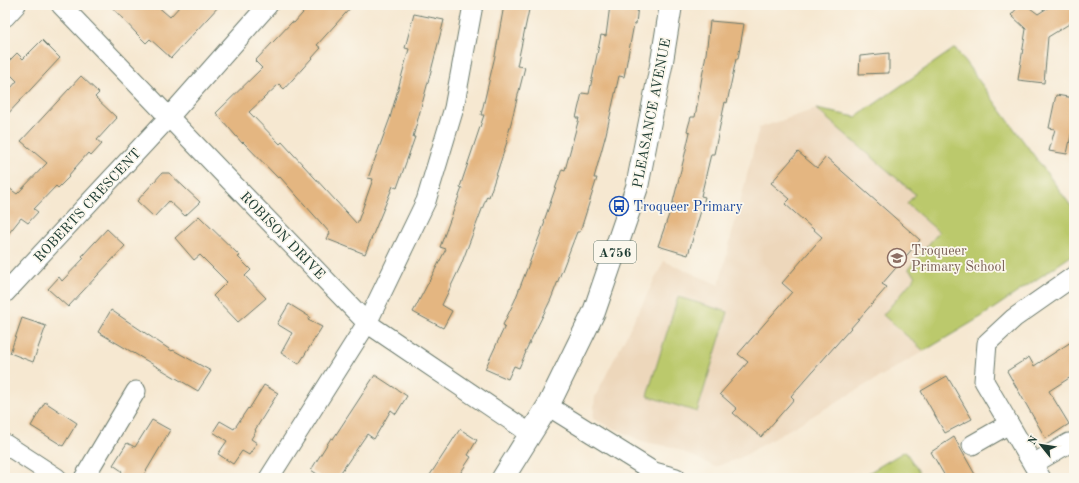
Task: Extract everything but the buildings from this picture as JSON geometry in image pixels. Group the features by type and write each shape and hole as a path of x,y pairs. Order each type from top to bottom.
{"main road":[{"name":"PLEASANCE AVENUE","path":"503,478 548,406 594,312 637,187 662,61 671,5"}],"street":[{"path":"5,17 16,5"},
{"name":"ROBISON DRIVE","path":"61,5 367,323 531,434"},
{"name":"ROBERTS CRESCENT","path":"5,293 169,117 268,5"},
{"path":"269,478 367,323 426,201 454,108 473,5"},
{"path":"1069,443 1037,471 984,381 987,343 1014,318 1074,276"},
{"path":"84,478 136,391"},
{"path":"548,406 654,472 676,478"},
{"path":"972,445 1009,424"},
{"path":"5,444 57,478"}],"shaded area":[{"name":"Troqueer Primary School","path":"955,48 1074,210 1074,254 981,317 924,351 742,457 715,467 673,447 644,442 593,419 595,397 664,261 719,285 759,128 816,109 856,117"}],"green space":[{"path":"955,48 1074,210 1074,254 981,317 924,351 883,315 916,276 908,269 939,232 907,204 915,194 816,109 856,117"},
{"path":"678,297 728,312 697,412 647,396"},
{"path":"905,451 923,478 860,478"}],"place":[{"name":"Troqueer Primary","path":"619,206"},
{"name":"Troqueer Primary School","path":"897,258"}]}
